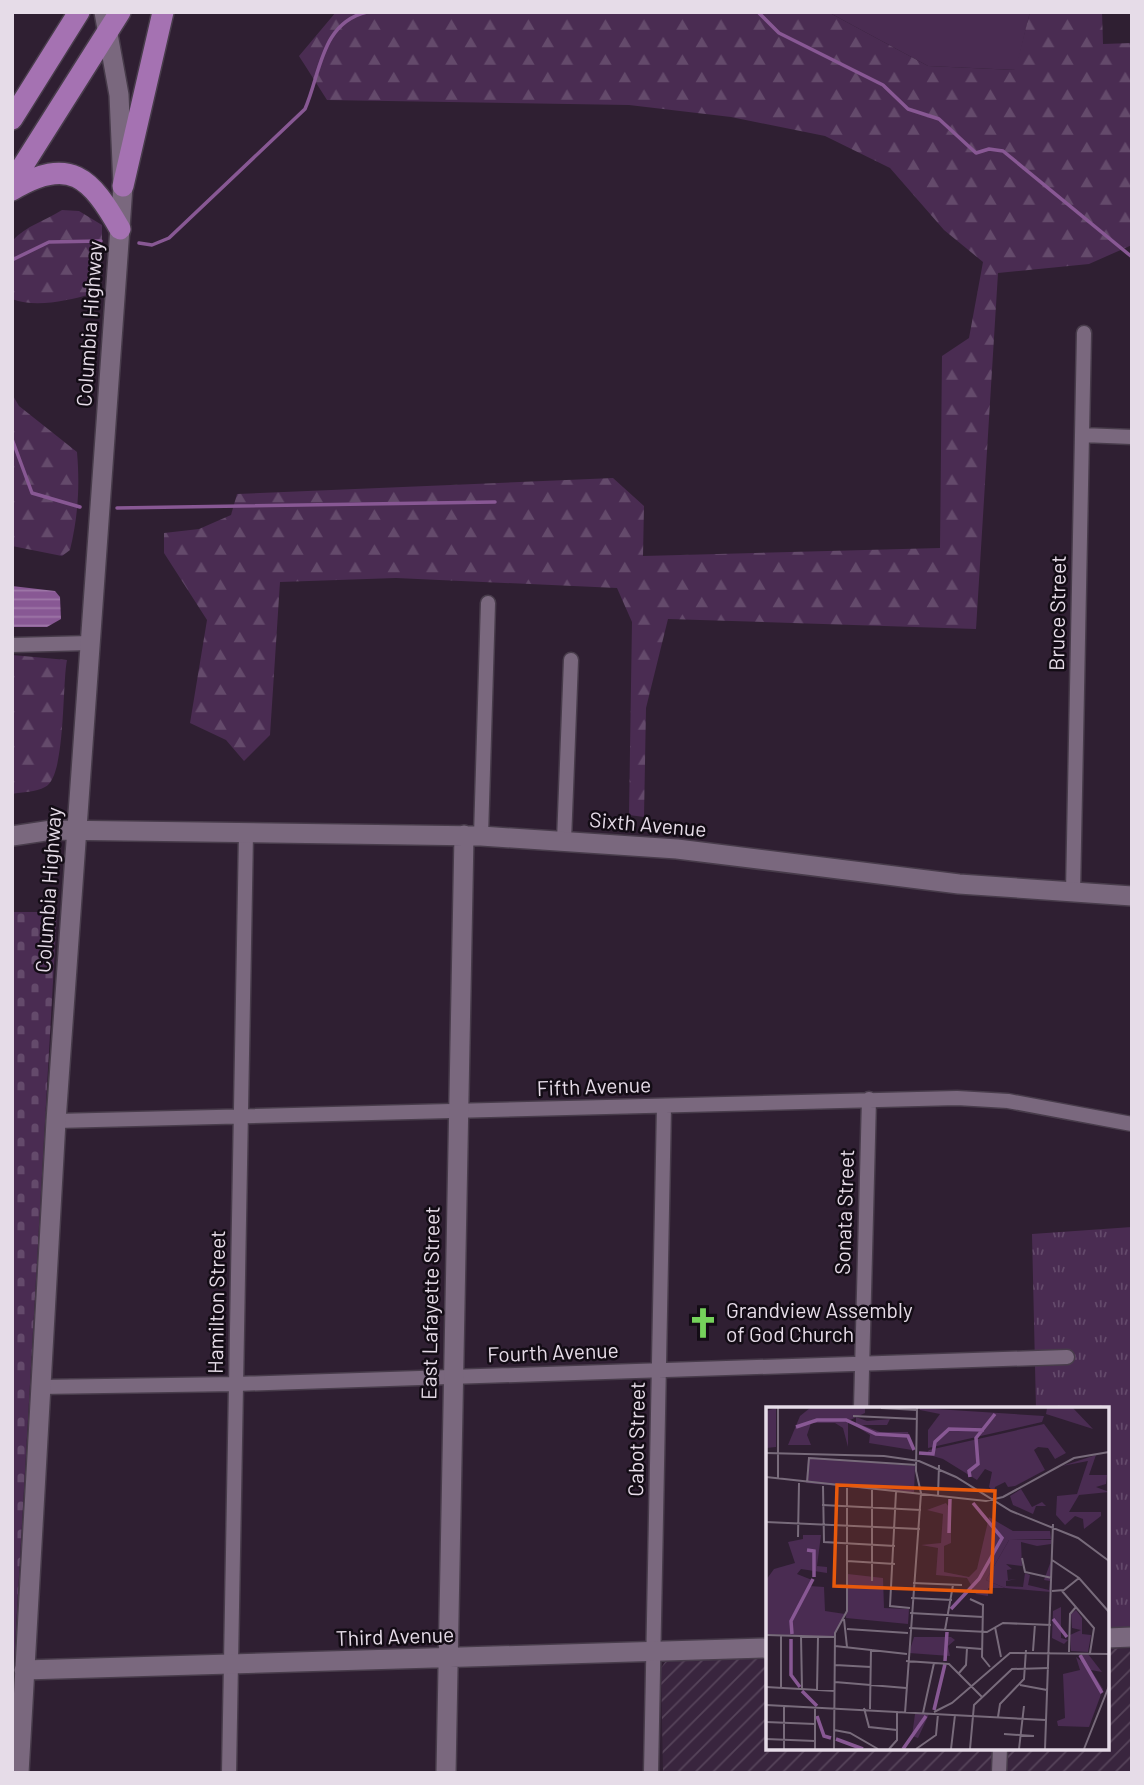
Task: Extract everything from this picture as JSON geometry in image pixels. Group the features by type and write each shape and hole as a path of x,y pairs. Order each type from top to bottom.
{"main road":[{"path":"59,46 65,12"},
{"path":"12,119 79,12"},
{"path":"12,183 106,22 120,12"},
{"path":"123,186 163,12"},
{"path":"12,190 49,174 78,178 100,194 120,229"}],"street":[{"name":"Columbia Highway","path":"19,1773 56,1121 123,186 119,95 106,22"},
{"name":"Bruce Street","path":"1073,893 1084,333"},
{"path":"1082,436 1132,437"},
{"path":"472,835 488,603"},
{"path":"12,645 90,643"},
{"path":"564,841 571,660"},
{"name":"Sixth Avenue","path":"12,836 76,831 472,835 677,849 959,884 1132,896"},
{"name":"Hamilton Street","path":"229,1773 246,833"},
{"name":"East Lafayette Street","path":"446,1773 457,1112 472,835"},
{"name":"Fifth Avenue","path":"56,1121 957,1098 1008,1101 1132,1124"},
{"name":"Sonata Street","path":"861,1407 869,1099"},
{"name":"Cabot Street","path":"651,1773 656,1651 664,1106"},
{"name":"Fourth Avenue","path":"39,1387 236,1384 1067,1357"},
{"path":"1109,1638 1132,1637"},
{"name":"Third Avenue","path":"24,1670 766,1648"},
{"path":"999,1773 1000,1750"}],"shaded area":[{"path":"12,586 55,591 60,597 61,619 47,627 12,627"},
{"path":"1132,1648 1132,1773 663,1773 661,1668 667,1659 766,1657 766,1750 1109,1750 1109,1649"}],"green space":[{"path":"336,12 828,12 928,66 1015,70 1030,12 1102,12 1103,44 1132,43 1132,245 1089,264 998,273 976,629 668,619 646,708 644,817 629,815 632,622 617,588 396,578 280,582 270,735 244,761 226,740 190,723 207,620 164,553 164,533 199,529 231,515 237,494 613,478 644,506 643,556 940,548 942,356 969,338 983,262 944,230 890,168 825,136 731,117 629,105 327,100 299,56"},
{"path":"828,12 1030,12 1016,70 928,66"},
{"path":"62,210 79,211 102,225 102,262 91,294 41,303 12,299 12,241 30,227"},
{"path":"12,394 19,406 77,452 75,526 70,550 62,556 12,546"},
{"path":"12,655 67,660 60,749 52,780 41,789 12,794"},
{"path":"12,912 57,912 12,1698"},
{"path":"1132,1227 1132,1629 1109,1629 1109,1407 1036,1407 1032,1234"}],"waterway":[{"path":"139,243 152,245 169,238 305,109 331,38 352,18 367,12"},
{"path":"758,12 779,33 883,85 908,109 939,119 976,153 989,149 1003,151 1132,257"},
{"path":"12,260 49,242 101,241"},
{"path":"12,439 32,493 80,507"},
{"path":"117,508 495,502"}],"place":[{"name":"Grandview Assembly of God Church","path":"703,1323"}]}
